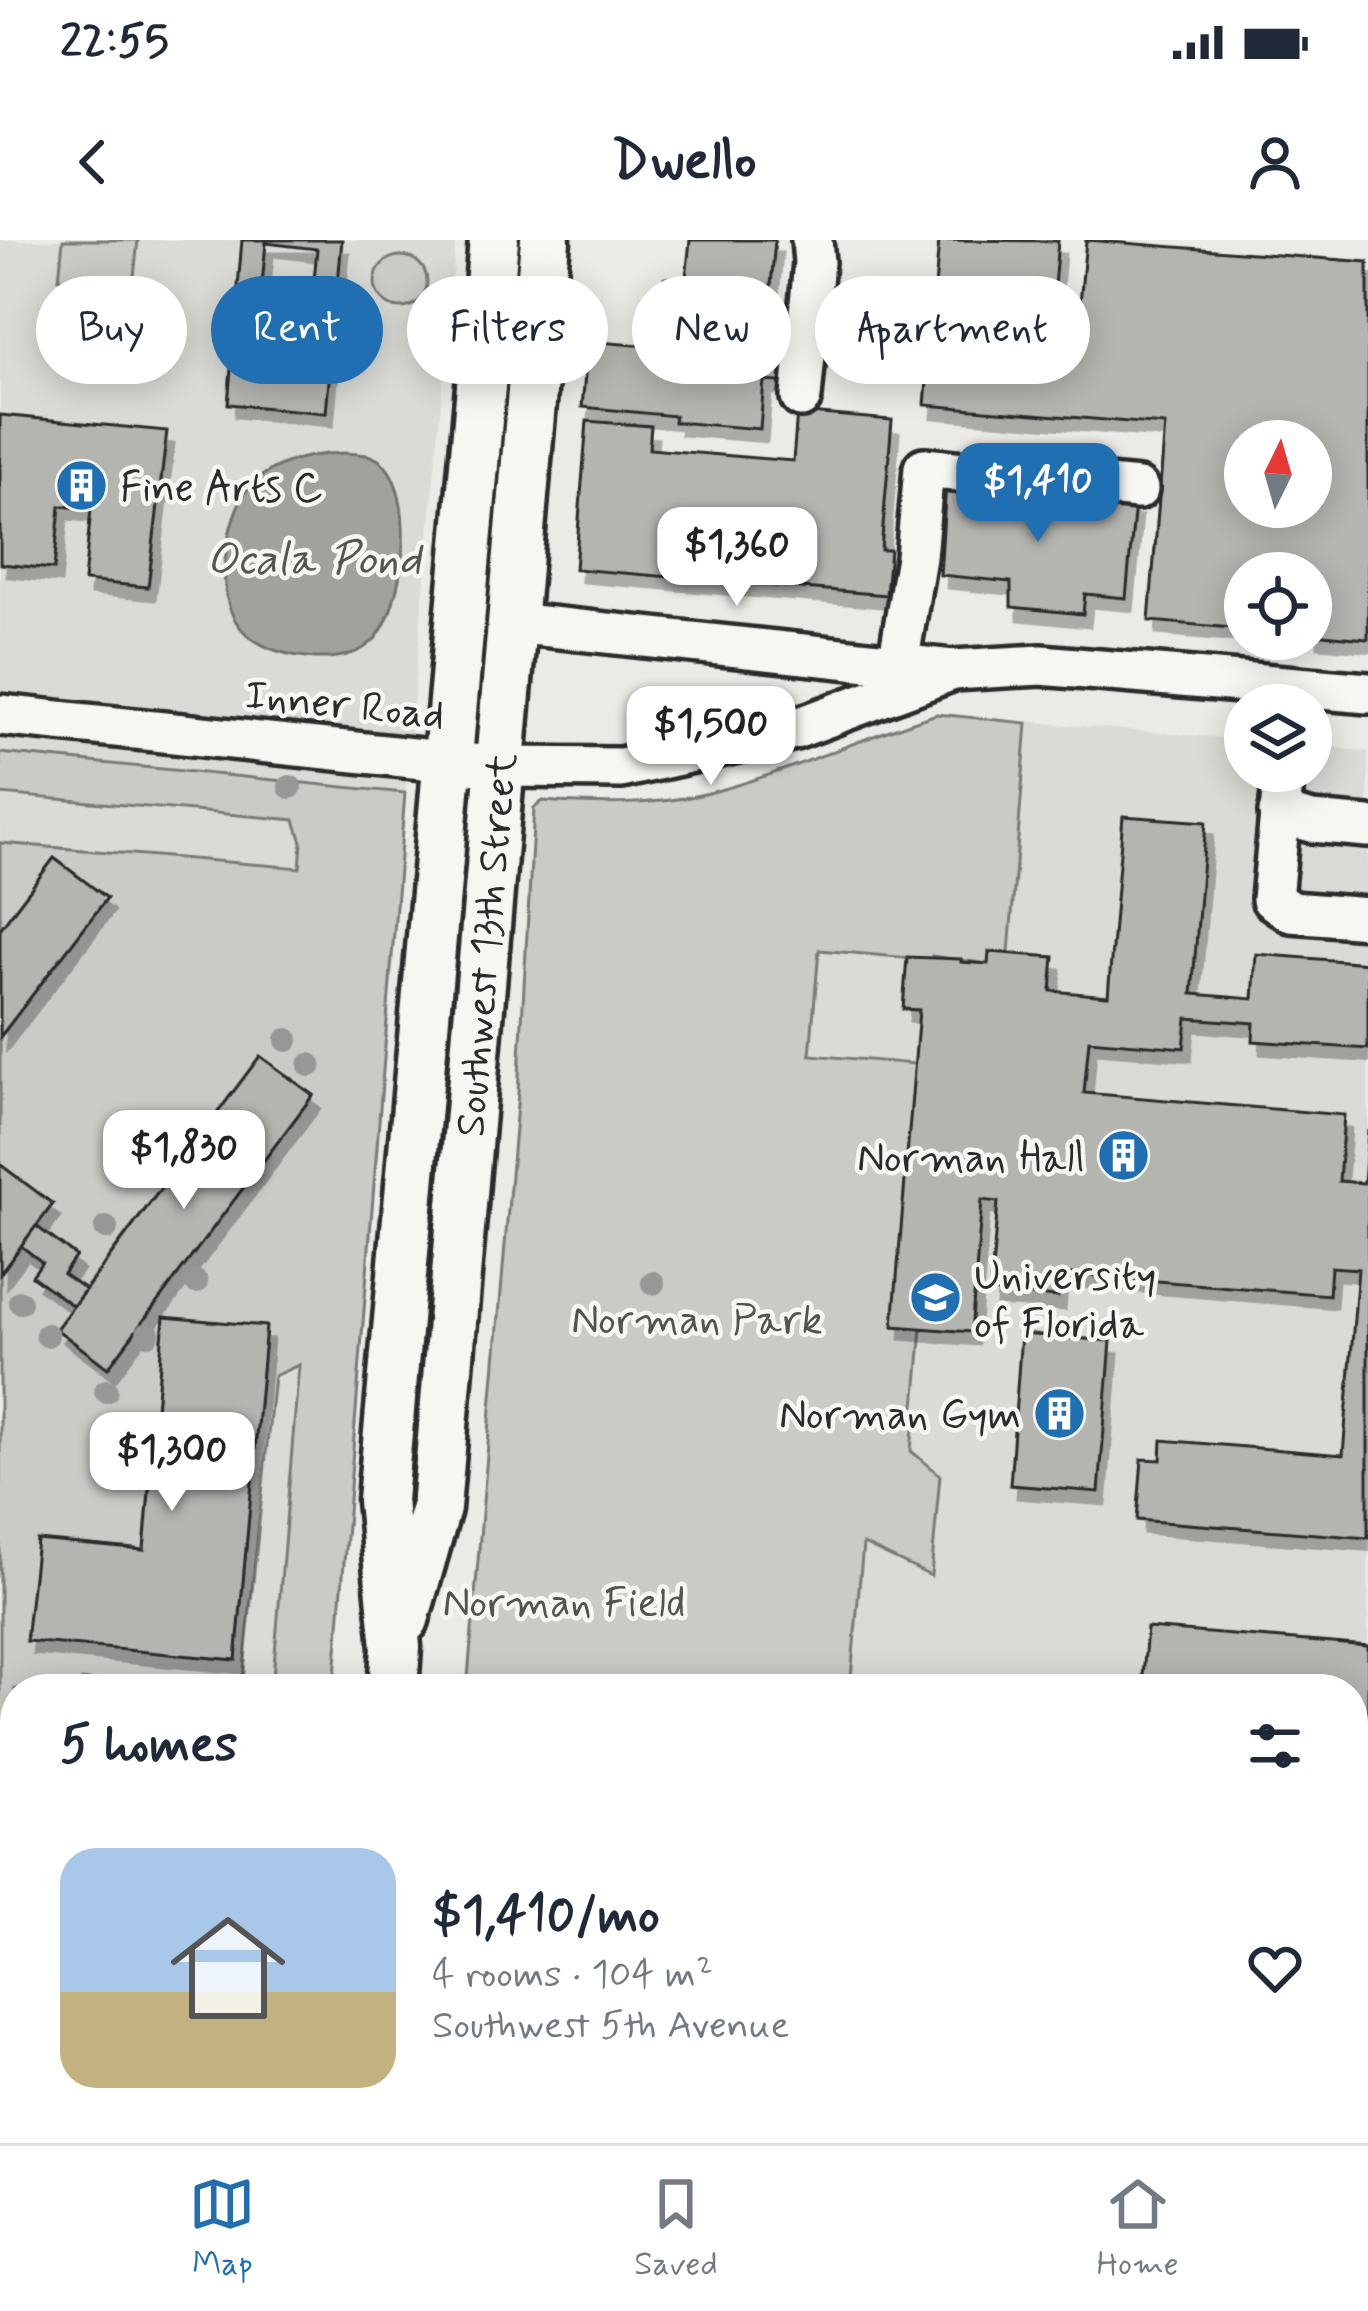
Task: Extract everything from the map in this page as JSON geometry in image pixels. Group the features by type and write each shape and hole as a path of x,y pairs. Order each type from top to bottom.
{"main road":[{"name":"Southwest 13th Street","path":"394,1668 382,1500 494,240"},
{"name":"Southwest 13th Street","path":"394,1668 436,1508 544,240"}],"street":[{"path":"801,397 812,240"},
{"path":"898,664 916,557 924,468 1138,489"},
{"path":"513,623 953,670 1041,665 1224,687"},
{"name":"Inner Road","path":"0,715 500,767 621,768 795,729 953,670"},
{"path":"1332,694 1368,693"},
{"path":"1282,792 1272,899 1291,912 1368,918"},
{"path":"1279,813 1312,822 1368,827"}],"shaded area":[{"path":"0,240 456,240 453,276 407,276 407,384 443,384 405,793 335,1674 0,1674"},
{"name":"University of Florida","path":"937,714 1224,738 1224,792 1332,792 1332,748 1368,752 1368,1674 468,1674 518,1093 534,808 543,801 600,805 706,794 781,772"}],"green space":[{"path":"63,240 138,240 134,276 59,276"},
{"path":"391,258 411,258 426,276 407,276 407,307 383,300 383,276 376,276"},
{"name":"Norman Park","path":"937,714 1027,723 1009,953 990,952 988,964 819,950 810,1055 915,1064 894,1326 922,1328 911,1451 940,1475 931,1576 863,1544 851,1674 468,1674 518,1093 534,808 543,801 627,803 709,793"},
{"path":"0,753 405,793 335,1674 273,1674 299,1365 274,1376 244,1674 0,1674 0,1274 21,1246 42,1262 32,1276 73,1306 56,1329 108,1368 313,1095 260,1056 85,1289 63,1274 75,1256 36,1226 53,1204 0,1167 0,1037 107,898 54,858 0,929 0,843 300,868 302,842 295,820 0,794","holes":["164,1318 266,1326 236,1659 27,1641 37,1541 144,1550"]}],"water":[{"name":"Ocala Pond","path":"344,453 380,461 392,476 399,497 403,551 393,604 372,642 354,653 313,658 272,649 242,630 228,602 225,566 236,511 254,482 277,467"}],"building":[{"path":"242,240 342,240 339,276 314,276 317,249 266,243 263,276 239,276"},
{"path":"690,240 775,240 772,276 686,276"},
{"path":"939,240 1058,241 1055,276 936,276"},
{"path":"1086,240 1368,262 1368,639 1332,636 1332,552 1224,552 1224,627 1149,621 1165,425 925,405 927,384 1090,384 1090,276 1083,276"},
{"path":"608,343 632,345 632,384 764,384 760,429 674,422 675,416 582,407 584,384 608,384"},
{"path":"230,384 329,384 326,413 228,404"},
{"path":"797,412 892,420 881,550 890,550 886,595 575,569 587,421 651,426 649,449 793,461"},
{"name":"Fine Arts C","path":"0,415 167,431 148,587 84,581 91,509 60,506 54,569 0,564"},
{"path":"946,483 1135,503 1126,598 1085,594 1083,614 1011,607 1011,582 940,575"},
{"name":"Norman Hall","path":"1123,816 1206,822 1192,994 1253,999 1256,954 1368,963 1368,1049 1253,1041 1254,1023 1187,1018 1184,1048 1089,1040 1084,1093 1344,1115 1339,1181 1364,1183 1368,1130 1368,1538 1137,1520 1142,1459 1161,1460 1162,1440 1343,1455 1358,1269 1331,1267 1329,1295 1060,1273 1058,1297 990,1292 998,1202 982,1200 971,1332 893,1326 919,1010 903,1009 907,957 988,964 989,952 1054,957 1051,991 1108,996"},
{"path":"54,858 107,898 0,1037 0,929"},
{"path":"260,1056 313,1095 108,1368 56,1329"},
{"path":"0,1167 53,1204 0,1274"},
{"path":"36,1226 76,1256 63,1274 85,1289 73,1306 32,1276 42,1262 21,1246"},
{"path":"164,1317 266,1326 236,1660 26,1641 37,1540 144,1550"},
{"name":"Norman Gym","path":"1021,1334 1111,1341 1099,1492 1010,1485"},
{"path":"1147,1628 1368,1646 1368,1674 1143,1674"}],"place":[{"name":"Fine Arts C","path":"81,486"},
{"name":"Norman Hall","path":"1124,1156"},
{"name":"University of Florida","path":"935,1298"},
{"name":"Norman Gym","path":"1060,1413"}],"park label":[{"name":"Norman Field","path":"564,1601"}]}
